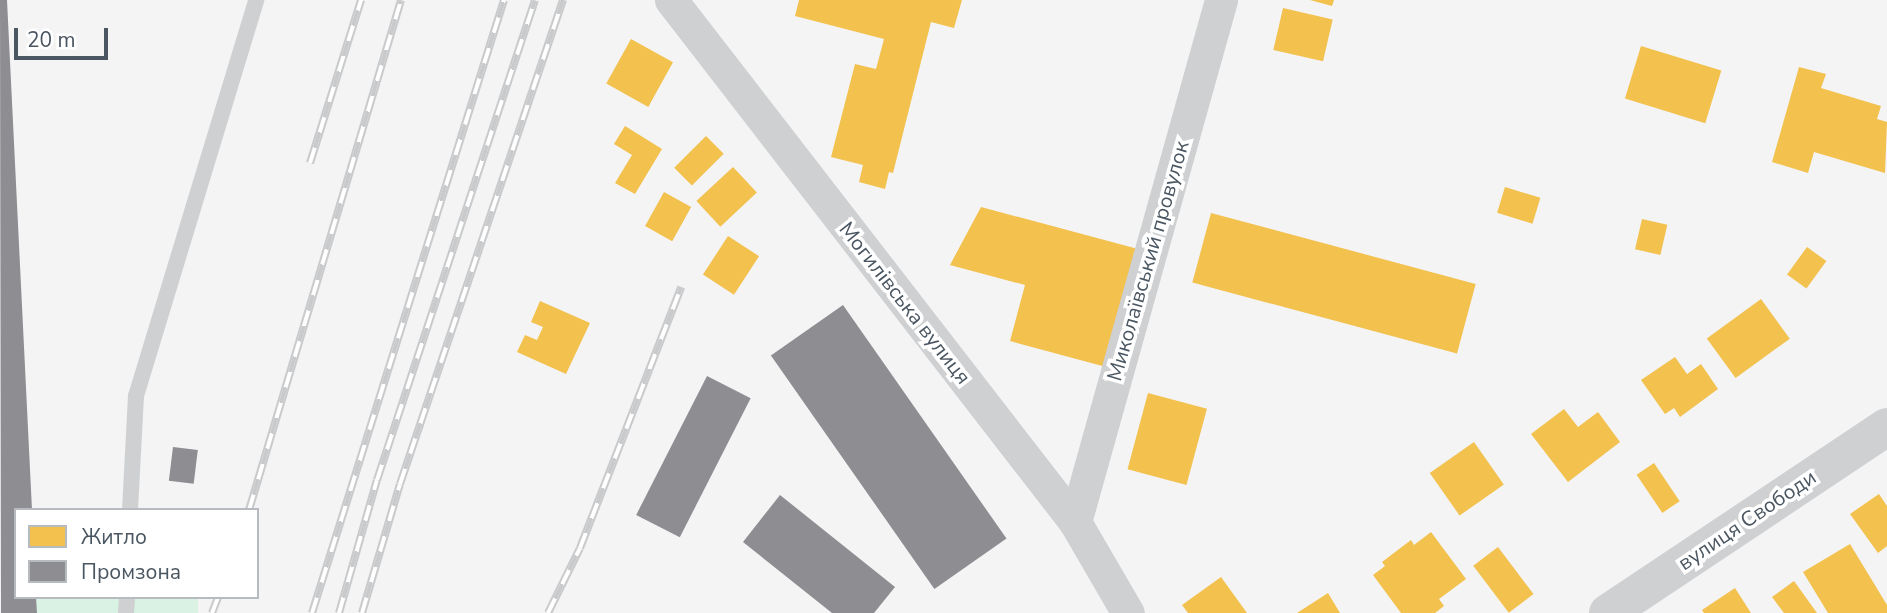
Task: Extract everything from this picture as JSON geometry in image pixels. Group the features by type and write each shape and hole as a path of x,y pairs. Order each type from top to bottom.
{"street":[{"name":"Могилівська вулиця","path":"671,0 1075,522 1128,613"},
{"name":"Миколаївський провулок","path":"1075,522 1221,0"},
{"name":"вулиця Свободи","path":"1608,613 1887,427"}],"lane":[{"path":"130,508 136,396 256,0"}],"green space":[{"path":"36,599 198,599 198,613 36,613"}],"building: Житло":[{"path":"799,0 962,0 954,28 931,22 893,173 889,172 885,189 859,182 863,165 831,157 855,64 876,69 884,39 795,16"},
{"path":"1310,0 1334,0 1332,6"},
{"path":"1283,8 1333,19 1323,61 1273,50"},
{"path":"631,39 673,62 648,107 606,84"},
{"path":"1641,46 1721,71 1705,123 1625,99"},
{"path":"1799,67 1826,74 1821,88 1881,106 1877,119 1887,122 1885,173 1814,152 1808,173 1772,162"},
{"path":"625,126 662,149 635,194 615,183 632,155 614,144"},
{"path":"706,136 724,154 692,185 674,168"},
{"path":"733,167 757,193 720,227 696,201"},
{"path":"1505,187 1540,198 1532,224 1497,213"},
{"path":"664,192 691,207 672,241 645,226"},
{"path":"981,207 1138,249 1106,367 1010,341 1025,285 950,265"},
{"path":"1211,213 1476,284 1457,353 1192,283"},
{"path":"1642,219 1667,225 1660,255 1635,249"},
{"path":"728,236 759,256 734,295 703,275"},
{"path":"1807,247 1826,261 1806,289 1787,275"},
{"path":"1761,299 1790,339 1736,378 1707,338"},
{"path":"540,301 590,323 566,374 517,352 525,335 537,340 543,327 531,322"},
{"path":"1675,357 1687,374 1701,364 1718,389 1680,417 1674,408 1665,414 1641,380"},
{"path":"1148,393 1207,409 1186,485 1128,469"},
{"path":"1564,409 1578,427 1598,412 1620,442 1568,482 1531,434"},
{"path":"1474,442 1504,485 1460,516 1430,473"},
{"path":"1654,463 1680,501 1662,513 1637,475"},
{"path":"1879,494 1887,506 1887,546 1878,553 1850,514"},
{"path":"1431,532 1466,579 1439,599 1444,606 1435,613 1401,613 1373,575 1385,566 1382,562 1411,540 1414,545"},
{"path":"1850,544 1887,605 1887,613 1828,613 1803,572"},
{"path":"1498,547 1534,594 1509,613 1473,566"},
{"path":"1221,577 1247,613 1188,613 1182,605"},
{"path":"1794,581 1817,613 1784,613 1772,597"},
{"path":"1735,588 1751,613 1704,613 1702,610"},
{"path":"1328,593 1340,613 1297,613"}],"building: Промзона":[{"path":"0,0 7,0 32,508 14,508 14,599 36,599 37,613 1,613"},
{"path":"843,305 1006,538 934,589 771,355"},
{"path":"707,376 751,398 680,537 636,515"},
{"path":"173,447 198,450 194,484 169,481"},
{"path":"780,495 895,587 874,613 832,613 743,542"}],"railway":[{"path":"310,163 361,0"},
{"path":"250,508 401,0"},
{"path":"312,613 504,0"},
{"path":"339,613 377,480 535,0"},
{"path":"362,613 400,484 563,0"},
{"path":"548,613 580,548 681,287"},
{"path":"212,613 217,599"}]}
